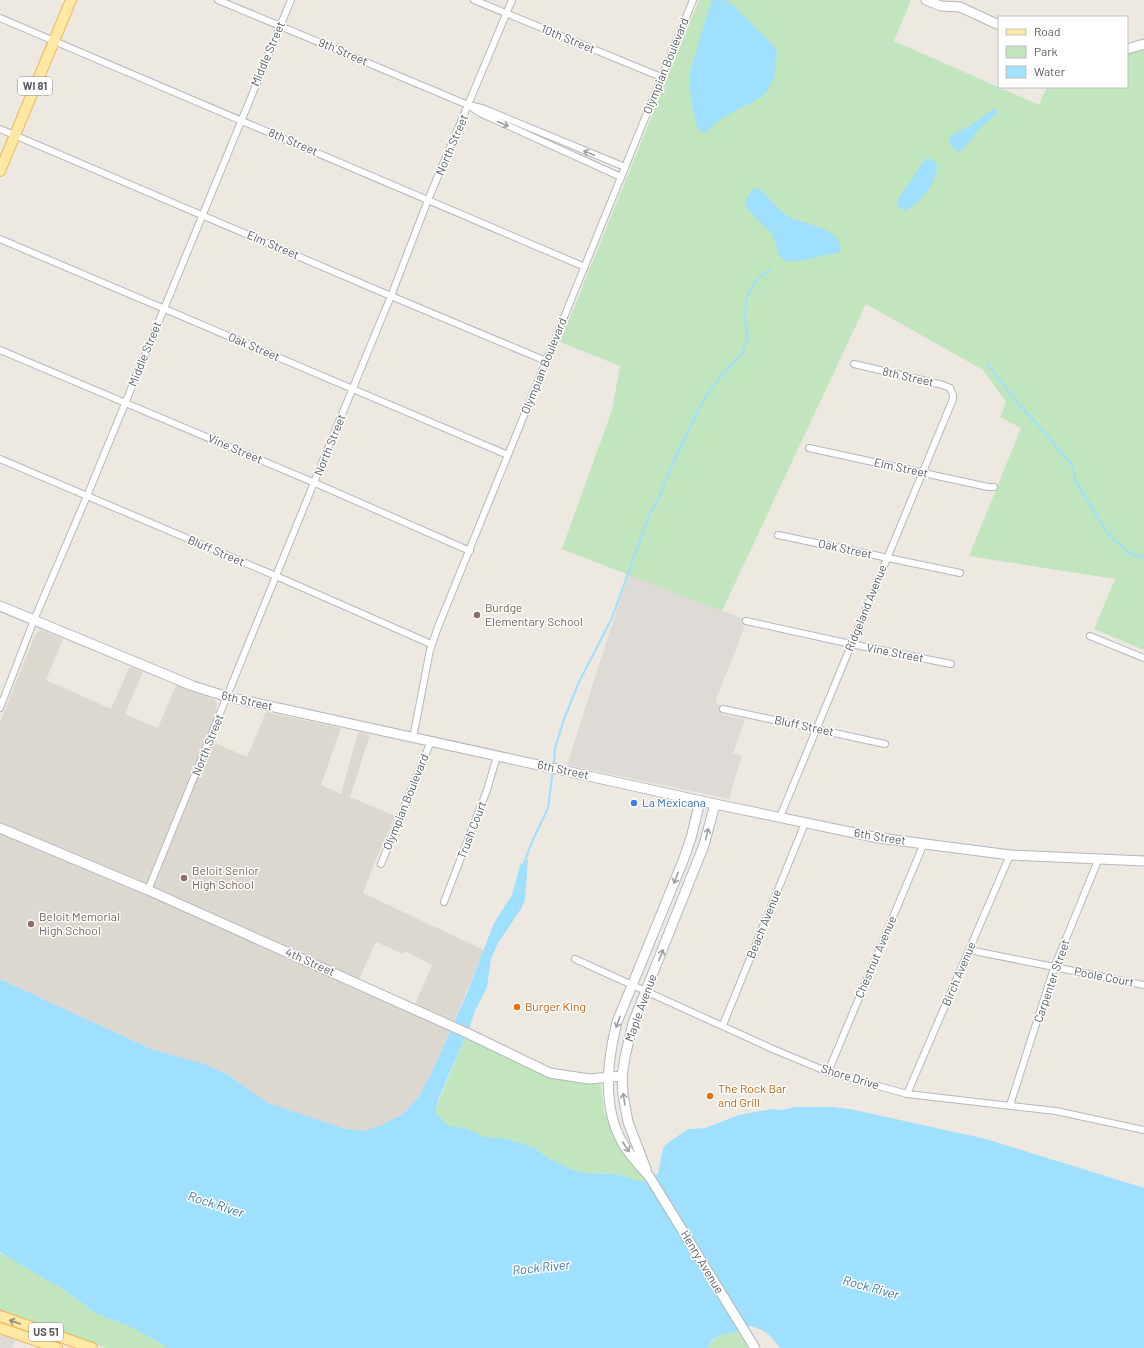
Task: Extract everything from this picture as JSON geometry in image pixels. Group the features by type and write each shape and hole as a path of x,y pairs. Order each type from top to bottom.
{"main road":[{"name":"WI 81","path":"0,171 71,0"},
{"name":"US 51","path":"0,1316 92,1348"},
{"name":"US 51","path":"0,1328 57,1348"}],"street":[{"name":"9th Street","path":"218,0 468,105 482,108 625,168"},
{"name":"Middle Street","path":"0,708 34,620 87,496 163,308 291,0"},
{"name":"10th Street","path":"474,0 661,77"},
{"name":"North Street","path":"148,890 391,296 428,200 512,0"},
{"name":"Olympian Boulevard","path":"413,738 432,644 693,0"},
{"path":"926,0 941,6 954,3 960,8 998,25"},
{"name":"8th Street","path":"0,18 585,266"},
{"path":"1128,49 1144,44"},
{"name":"9th Street","path":"468,105 480,113 621,177"},
{"name":"Elm Street","path":"0,129 546,361"},
{"name":"Oak Street","path":"0,239 508,455"},
{"name":"Vine Street","path":"0,350 315,482 470,551"},
{"name":"8th Street","path":"854,364 943,385 950,388 953,399"},
{"name":"Ridgeland Avenue","path":"780,817 953,399"},
{"name":"Elm Street","path":"809,448 988,487 994,487"},
{"name":"Bluff Street","path":"0,459 432,644"},
{"name":"Oak Street","path":"778,535 960,573"},
{"name":"6th Street","path":"0,606 193,686 228,697 566,770 700,801 879,838 1010,855 1144,861"},
{"name":"Vine Street","path":"746,621 951,664"},
{"path":"1090,636 1144,658"},
{"name":"Bluff Street","path":"723,709 885,744"},
{"name":"Olympian Boulevard","path":"381,864 431,741"},
{"name":"Trush Court","path":"444,902 487,790 497,756"},
{"name":"Maple Avenue","path":"649,1176 631,1155 622,1141 609,1105 611,1048 617,1022 633,986 687,849 700,801"},
{"name":"Maple Avenue","path":"649,1176 628,1122 623,1095 622,1076 624,1057 629,1036 646,991 700,858 714,804"},
{"name":"Beach Avenue","path":"723,1025 805,823"},
{"name":"4th Street","path":"0,828 148,890 467,1032 550,1072 590,1079 609,1076 622,1076"},
{"name":"Chestnut Avenue","path":"828,1072 924,843"},
{"name":"Birch Avenue","path":"907,1094 1010,855"},
{"name":"Carpenter Street","path":"1010,1106 1054,968 1099,858"},
{"name":"Poole Court","path":"969,950 1144,985"},
{"name":"Shore Drive","path":"575,959 723,1025 775,1050 828,1072 907,1094 1056,1111 1144,1130"},
{"name":"Henry Avenue","path":"649,1176 755,1348"}],"shaded area":[{"path":"628,574 744,619 741,624 745,626 717,697 716,704 723,706 721,712 723,715 745,719 733,753 742,755 729,799 567,765"},
{"name":"Beloit Senior High School","path":"41,630 63,639 46,680 111,709 130,666 143,672 125,714 158,728 176,685 215,700 217,703 216,711 206,739 247,757 266,712 341,728 321,785 341,794 358,732 370,735 350,797 395,816 363,893 484,950 454,1021 415,1004 432,965 405,951 403,954 376,942 355,988 450,1030 431,1074 419,1096 403,1114 384,1124 364,1131 354,1131 333,1125 268,1103 227,1074 204,1064 151,1049 0,979 0,722 35,635"},
{"path":"0,1332 17,1338 12,1348 0,1348"}],"green space":[{"path":"699,0 911,0 894,41 1039,105 1047,88 1128,88 1128,54 1144,50 1144,650 1094,629 1115,579 969,556 1021,428 1000,417 1006,402 983,370 866,304 722,611 562,549 612,410 620,366 560,342"},
{"path":"465,1038 542,1072 577,1083 601,1084 604,1111 615,1138 646,1181 641,1182 618,1174 585,1173 573,1170 548,1158 535,1148 508,1139 485,1137 465,1128 450,1126 444,1122 436,1113 436,1108"},
{"path":"0,1253 62,1288 95,1313 133,1328 169,1348 106,1348 0,1312"},
{"path":"738,1330 748,1348 708,1348 717,1337"}],"water":[{"path":"713,0 724,0 733,5 774,46 777,53 774,78 767,91 760,98 719,120 705,133 701,132 695,119 689,85 689,76 710,5"},
{"path":"996,109 997,113 980,128 960,152 953,148 949,140 952,135 970,126 992,110"},
{"path":"928,157 937,164 934,179 927,192 917,202 905,211 902,210 897,204 899,198"},
{"path":"754,188 762,190 774,204 788,216 795,220 827,230 838,241 841,249 839,253 800,261 785,261 779,255 773,235 749,211 745,204"},
{"name":"Rock River","path":"528,859 525,900 521,909 498,943 491,959 487,987 475,1011 439,1098 436,1113 444,1122 450,1126 465,1128 485,1137 508,1139 535,1148 548,1158 573,1170 585,1173 618,1174 641,1182 658,1174 663,1148 688,1129 705,1128 739,1115 772,1109 782,1110 795,1107 831,1107 850,1109 986,1139 1144,1188 1144,1348 780,1348 767,1334 750,1326 719,1336 710,1343 708,1348 169,1348 133,1328 95,1313 62,1288 0,1252 0,979 151,1049 204,1064 227,1074 268,1103 346,1129 364,1131 384,1124 403,1114 419,1096 431,1074 467,993 494,923 512,895 520,865"}],"waterway":[{"path":"554,766 555,748 564,719 579,682 611,620 650,513 659,498 669,472 700,406 719,378 742,354 748,337 745,321 746,301 755,282 770,269"},
{"path":"987,363 1013,398 1071,464 1076,482 1108,534 1129,553 1144,558"},
{"path":"524,863 548,808 553,770"}],"place":[{"name":"Burdge Elementary School","path":"477,615"},
{"name":"La Mexicana","path":"634,803"},
{"name":"Beloit Senior High School","path":"184,878"},
{"name":"Beloit Memorial High School","path":"31,924"},
{"name":"Burger King","path":"517,1007"},
{"name":"The Rock Bar and Grill","path":"710,1096"}]}
